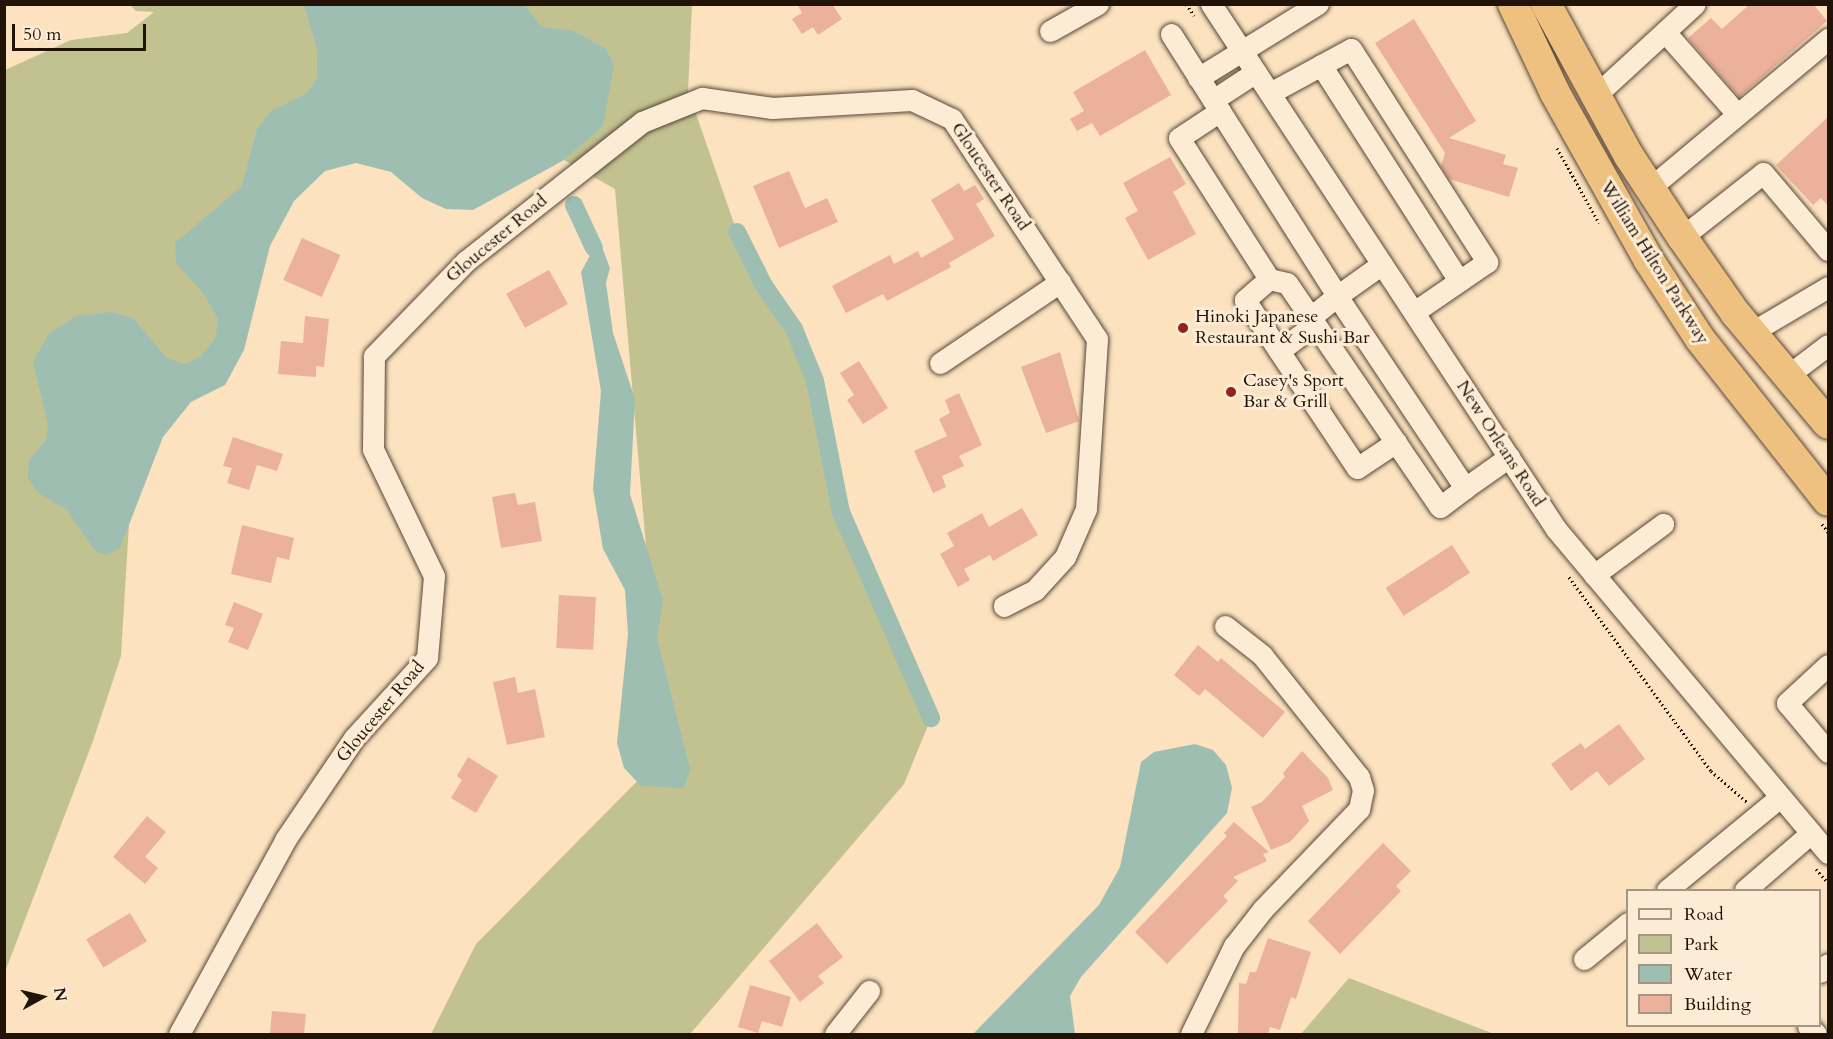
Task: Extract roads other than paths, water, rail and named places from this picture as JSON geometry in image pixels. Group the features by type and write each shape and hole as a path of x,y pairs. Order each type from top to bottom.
{"highway":[{"name":"William Hilton Parkway","path":"1513,4 1603,184 1700,339 1828,501"},
{"name":"William Hilton Parkway","path":"1556,9 1596,95 1682,237 1752,332 1828,424"},
{"path":"1736,386 1765,387 1787,376"}],"street":[{"path":"1050,31 1098,4"},
{"name":"New Orleans Road","path":"1211,4 1556,529 1779,798 1828,853"},
{"path":"1198,78 1318,4"},
{"path":"1596,95 1695,4"},
{"path":"1665,32 1737,114"},
{"path":"1171,34 1337,296 1465,488"},
{"path":"1651,187 1828,39"},
{"path":"1270,93 1350,49 1357,58 1487,262 1414,312"},
{"path":"1320,65 1459,281"},
{"path":"1256,72 1179,138 1269,279 1287,283 1440,507 1509,457"},
{"name":"Gloucester Road","path":"179,1035 285,840 354,738 427,658 434,576 373,449 374,356 466,261 642,122 702,98 772,108 912,100 952,118 1097,339 1086,509 1065,557 1035,590 1004,606"},
{"path":"1682,237 1763,173 1828,250"},
{"path":"1279,351 1306,331 1311,317 1382,264"},
{"path":"1269,279 1245,300 1357,468 1396,442"},
{"path":"940,363 1060,282"},
{"path":"1752,332 1828,287"},
{"path":"1787,376 1828,345"},
{"path":"1594,575 1663,524"},
{"path":"1191,1035 1234,946 1263,909 1359,809 1363,790 1359,777 1262,655 1224,626"},
{"path":"1825,742 1788,703 1828,665"},
{"path":"1669,889 1779,798"},
{"path":"1747,889 1811,833"},
{"path":"1584,959 1626,925"},
{"path":"834,1035 869,991"}],"water":[{"path":"304,5 524,5 542,27 574,31 606,49 614,65 603,126 564,160 473,210 446,209 422,198 391,172 356,163 325,171 294,201 270,246 244,350 225,385 191,402 163,437 120,548 107,555 95,551 67,510 37,492 28,478 29,460 46,440 48,425 33,362 48,335 76,316 112,312 133,318 167,358 185,364 202,355 216,337 218,319 204,294 176,263 175,243 242,186 257,129 271,111 307,93 317,78 317,49"},
{"path":"602,247 610,268 606,283 613,333 635,399 630,494 663,601 657,638 690,769 684,788 641,786 624,768 617,743 628,634 625,590 603,549 593,489 601,391 581,272 594,248"},
{"path":"1195,744 1213,750 1226,765 1232,788 1227,813 1081,977 1070,996 1075,1034 973,1034 1099,905 1120,867 1141,762 1154,752"}],"waterway":[{"path":"574,205 594,248"},
{"path":"737,232 763,284 794,329 815,381 841,512 931,718"}],"place":[{"name":"Hinoki Japanese Restaurant & Sushi Bar","path":"1183,328"},
{"name":"Casey's Sport Bar & Grill","path":"1231,392"}]}
